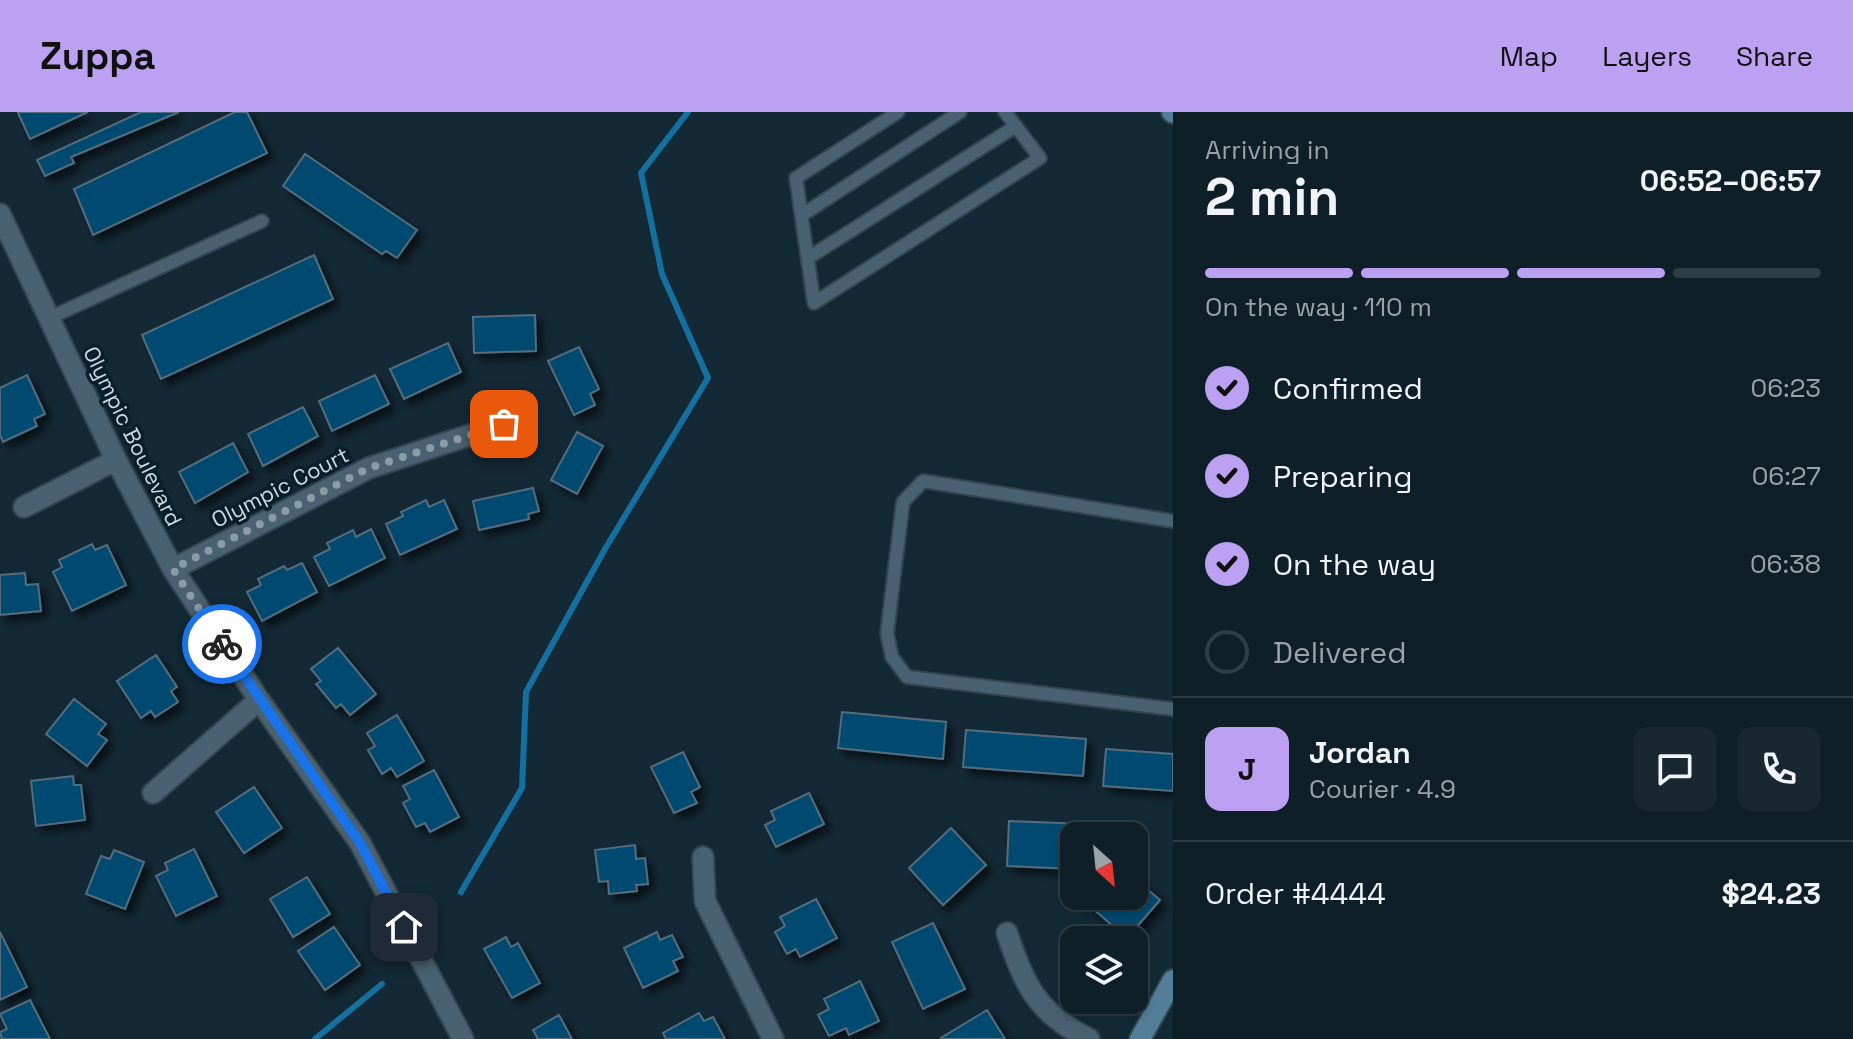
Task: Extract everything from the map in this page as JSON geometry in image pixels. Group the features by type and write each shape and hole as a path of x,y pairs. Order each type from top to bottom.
{"street":[{"name":"Olympic Boulevard","path":"0,214 116,460 173,569 259,700 360,843 463,1039"},
{"name":"Olympic Court","path":"173,569 369,468 504,424"},
{"path":"24,507 116,460"},
{"path":"153,793 259,700"},
{"path":"703,857 705,901 773,1039"},
{"path":"1007,933 1024,985 1054,1019 1089,1039"},
{"path":"1140,1039 1173,980"}],"lane":[{"path":"898,112 796,178 814,303 1040,158 1005,112"},
{"path":"802,215 960,112"},
{"path":"808,258 1016,126"},
{"path":"49,318 262,221"},
{"path":"1173,521 923,481 903,502 887,633 892,657 907,677 1173,709"}],"building":[{"path":"88,112 30,139 18,113"},
{"path":"141,112 179,112 71,157 74,163 45,176 37,160"},
{"path":"235,112 247,112 267,153 93,235 74,189"},
{"path":"305,154 417,230 397,258 386,251 382,254 283,186"},
{"path":"314,255 333,299 161,379 142,335"},
{"path":"535,315 536,351 474,353 473,317"},
{"path":"448,343 461,372 404,399 390,369"},
{"path":"579,347 599,389 590,394 595,405 574,415 548,361"},
{"path":"27,375 45,414 34,419 37,426 3,442 0,435 0,388"},
{"path":"375,375 389,404 332,431 319,401"},
{"path":"303,407 318,436 263,466 248,434"},
{"path":"577,432 603,446 577,494 551,480"},
{"path":"233,443 248,472 195,503 179,472"},
{"path":"533,488 539,511 528,514 529,519 479,530 473,501"},
{"path":"426,500 429,507 444,500 457,529 400,555 386,524 403,516 401,512"},
{"path":"371,529 385,558 329,586 314,557 330,549 327,543 353,530 356,537"},
{"path":"92,544 95,550 107,545 126,585 72,611 53,572 62,567 59,560"},
{"path":"302,563 317,592 262,621 247,592 261,585 258,579 284,566 287,570"},
{"path":"25,573 26,585 38,584 41,611 0,615 0,575"},
{"path":"338,648 376,694 350,715 341,704 336,708 316,684 321,681 311,669"},
{"path":"156,655 177,687 171,691 178,702 155,717 151,711 141,718 117,681"},
{"path":"74,699 106,724 98,734 107,740 87,766 46,734"},
{"path":"842,712 946,722 943,759 838,748"},
{"path":"397,715 424,761 397,777 391,768 382,774 368,750 375,746 367,733"},
{"path":"966,730 1086,739 1083,776 963,767"},
{"path":"1106,749 1173,754 1173,791 1103,786"},
{"path":"683,752 700,787 691,792 697,803 674,813 651,767"},
{"path":"434,770 459,817 430,832 425,823 416,827 403,803 410,799 403,786"},
{"path":"73,776 74,785 81,785 85,820 36,826 31,781"},
{"path":"254,787 282,828 244,853 216,812"},
{"path":"809,793 824,824 776,847 765,825 775,820 771,811"},
{"path":"1009,821 1060,823 1060,868 1007,866"},
{"path":"951,828 986,865 943,905 909,868"},
{"path":"635,845 636,859 645,858 648,884 636,885 637,891 609,894 608,881 599,882 595,850"},
{"path":"194,849 217,896 176,916 156,876 168,870 165,863"},
{"path":"114,850 144,862 125,909 86,894 101,856 110,859"},
{"path":"307,877 330,914 293,937 270,899"},
{"path":"1148,890 1160,900 1137,926 1113,926 1094,910 1148,910"},
{"path":"816,899 837,938 800,957 796,949 787,954 775,932 785,926 780,917"},
{"path":"933,923 965,989 923,1009 892,942"},
{"path":"334,927 360,965 325,990 298,951"},
{"path":"0,932 27,987 0,1000"},
{"path":"657,932 660,940 672,935 683,957 673,961 678,971 643,988 624,948"},
{"path":"506,937 511,947 518,943 540,983 512,998 484,949"},
{"path":"860,981 879,1021 849,1035 846,1028 829,1036 818,1015 829,1009 824,999"},
{"path":"30,1000 50,1039 2,1039 0,1032 7,1029 0,1014"},
{"path":"987,1010 1005,1039 941,1038"},
{"path":"699,1013 704,1021 713,1017 725,1039 666,1039 663,1033"},
{"path":"559,1015 572,1039 538,1039 533,1030"}],"waterway":[{"path":"461,892 522,788 526,692 605,549 708,378 662,274 641,173 688,112"},
{"path":"315,1039 382,984"}],"way so far":[{"path":"222,644 173,569 369,468 504,424"}],"route":[{"path":"222,644 360,843 404,927"}]}
